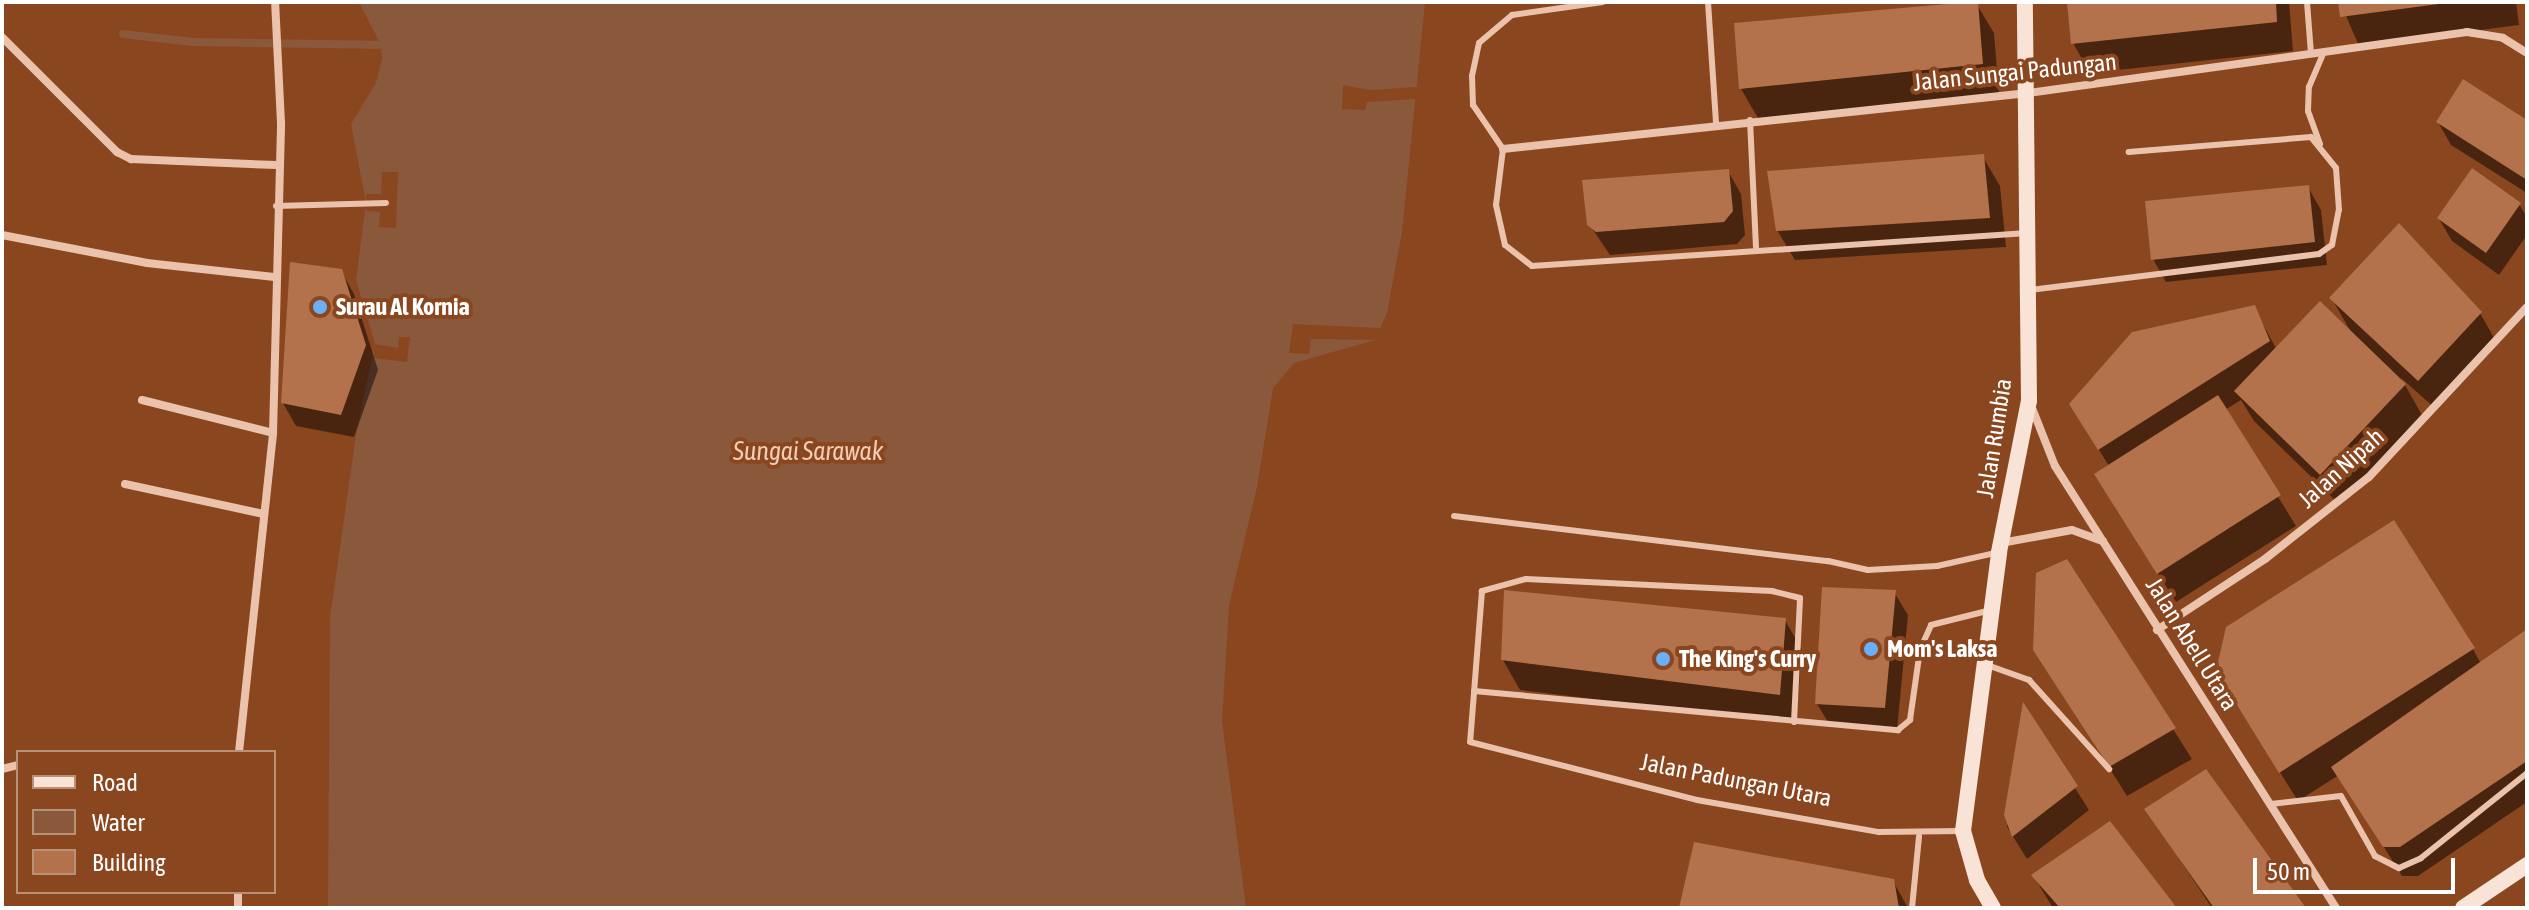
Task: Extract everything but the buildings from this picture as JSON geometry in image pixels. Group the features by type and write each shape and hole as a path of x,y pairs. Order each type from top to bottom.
{"street":[{"path":"239,750 273,433 278,94 275,2"},
{"name":"Jalan Rumbia","path":"1963,831 2000,548 2029,401 2025,2"},
{"name":"Jalan Sungai Padungan","path":"1503,149 1716,123 2028,93 2467,32 2503,38 2527,53"},
{"path":"2,37 6,46 117,152 131,159 277,165"},
{"path":"2,235 147,263 274,277"},
{"name":"Jalan Nipah","path":"2157,630 2265,559 2369,477 2527,307"},
{"path":"142,400 273,433"},
{"name":"Jalan Abell Utara","path":"2029,401 2055,466 2107,543 2157,630 2336,905"},
{"path":"125,484 264,514"},
{"path":"2000,548 2072,530 2107,543"},
{"path":"1963,831 1977,880 1993,908"},
{"path":"2463,908 2527,865"},
{"path":"2336,905 2344,908"}],"lane":[{"path":"1603,2 1512,15 1479,43 1472,76 1473,105 1503,149 1496,205 1505,245 1532,266 1756,247 2028,232"},
{"path":"1708,2 1716,123"},
{"path":"2307,2 2311,56"},
{"path":"2323,54 2309,87 2308,111 2323,151"},
{"path":"1750,120 1756,247"},
{"path":"2028,290 2319,254 2332,245 2339,210 2336,168 2311,137 2129,152"},
{"path":"276,206 386,203"},
{"path":"1454,516 1868,570 1937,566 2000,548"},
{"name":"Jalan Padungan Utara","path":"1794,722 1800,598 1772,591 1526,579 1493,585 1482,591 1470,742 1697,800 1919,836 1963,831"},
{"path":"1474,691 1898,730 1910,720 1920,650 1931,625 1991,610"},
{"path":"1984,664 2029,680 2109,769"},
{"path":"2271,804 2341,796 2375,856 2399,868 2421,858 2527,773"},
{"path":"1912,908 1919,836"}],"water":[{"name":"Sungai Sarawak","path":"359,2 1425,2 1402,232 1387,313 1375,340 1294,363 1273,388 1257,487 1229,605 1222,721 1246,908 328,908 330,618 356,435 375,344 356,280 366,203 351,124 376,83 382,59 381,45"}],"pier":[{"path":"1343,85 1370,90 1416,87 1416,99 1367,102 1365,110 1342,109"},
{"path":"382,172 398,172 396,228 379,227 380,212 366,211 366,194 381,194"},
{"path":"1293,324 1380,328 1375,340 1311,339 1309,354 1289,353"},
{"path":"399,337 410,337 407,362 373,358 375,344 398,348"}],"waterway":[{"path":"123,34 193,42 389,45"}],"place":[{"name":"Surau Al Kornia","path":"320,307"},
{"name":"Mom's Laksa","path":"1871,649"},
{"name":"The King's Curry","path":"1663,659"}]}
